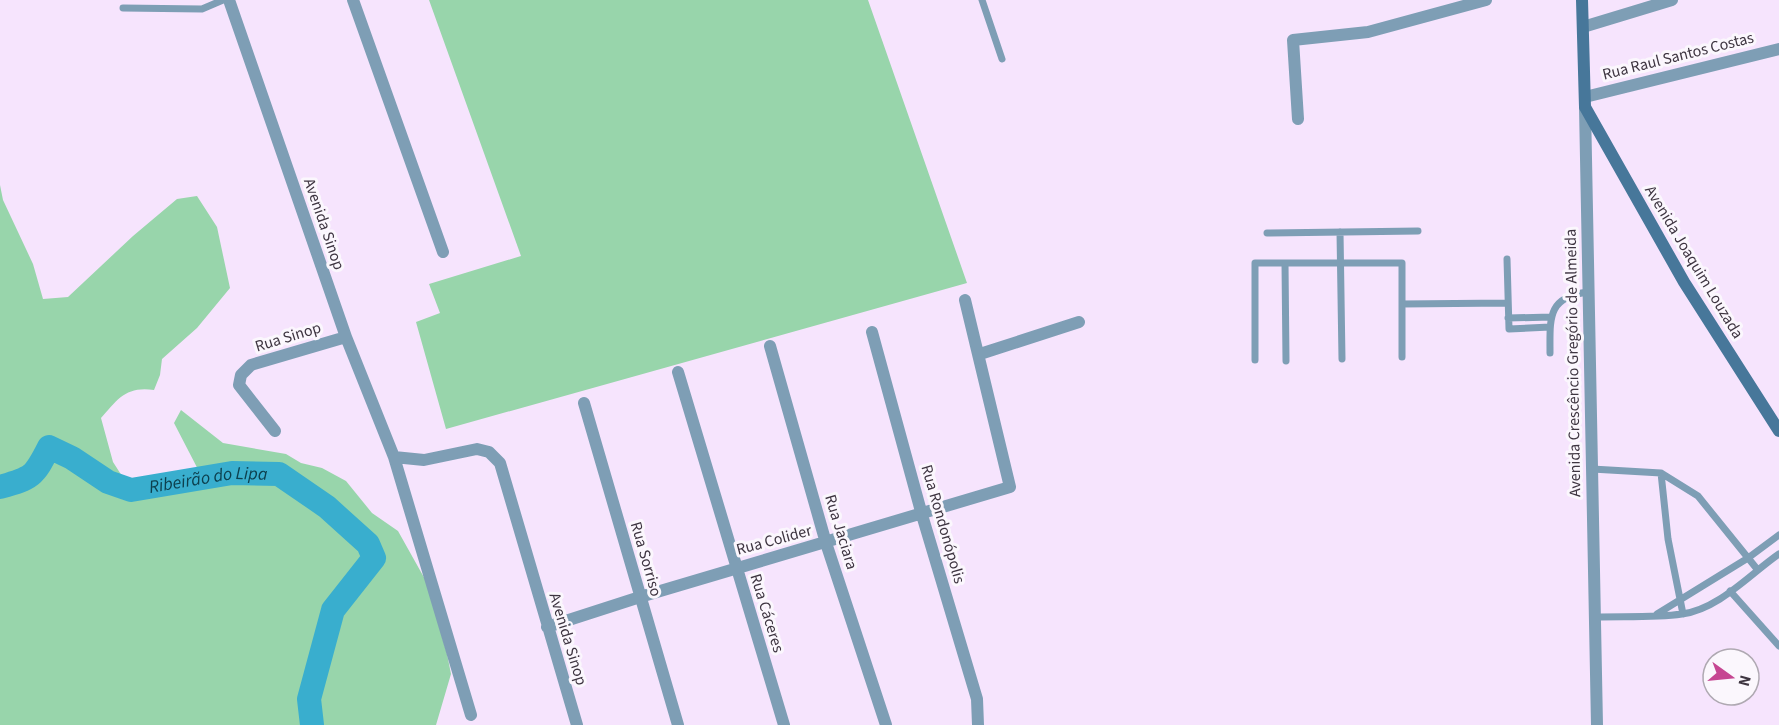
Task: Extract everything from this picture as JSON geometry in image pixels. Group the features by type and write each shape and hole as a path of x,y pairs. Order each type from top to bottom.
{"main road":[{"name":"Avenida Crescêncio Gregório de Almeida","path":"1582,0 1585,102"},
{"name":"Avenida Joaquim Louzada","path":"1585,102 1684,282 1779,431"}],"street":[{"name":"Avenida Sinop","path":"229,0 346,337 394,457 471,715"},
{"path":"353,0 443,252"},
{"path":"1299,119 1293,40 1368,32 1486,0"},
{"path":"1583,27 1672,0"},
{"name":"Rua Raul Santos Costas","path":"1585,102 1779,49"},
{"name":"Avenida Crescêncio Gregório de Almeida","path":"1585,102 1597,725"},
{"path":"965,300 980,354 1078,322"},
{"name":"Rua Rondonópolis","path":"872,332 922,514 977,699 978,725"},
{"name":"Rua Sinop","path":"275,431 238,385 241,375 251,365 346,337"},
{"name":"Rua Jaciara","path":"770,346 826,543 886,725"},
{"name":"Rua Colider","path":"548,627 640,597 1010,487 980,354"},
{"name":"Rua Cáceres","path":"678,372 784,725"},
{"name":"Rua Sorriso","path":"584,403 678,725"},
{"name":"Avenida Sinop","path":"394,457 424,460 477,448 494,456 500,463 577,725"}],"lane":[{"path":"123,8 202,9 223,0"},
{"path":"982,0 1002,59"},
{"path":"1267,232 1418,231"},
{"path":"1340,232 1342,359"},
{"path":"1507,259 1509,329 1550,327"},
{"path":"1255,360 1255,263 1402,263 1402,357"},
{"path":"1285,263 1286,361"},
{"path":"1550,353 1550,327 1554,308 1571,294 1588,292"},
{"path":"1402,304 1508,303"},
{"path":"1508,318 1551,317"},
{"path":"1592,469 1661,473 1698,496 1757,569"},
{"path":"1661,473 1668,539 1683,614"},
{"path":"1655,615 1748,558 1779,535"},
{"path":"1595,617 1683,614 1707,605 1730,591 1779,554"},
{"path":"1730,591 1779,646"}],"green space":[{"path":"429,0 868,0 967,283 446,429 416,322 440,313 429,284 521,256"},
{"path":"0,185 3,200 33,264 43,299 68,297 133,236 177,199 197,196 217,227 230,288 197,328 162,359 160,375 154,390 136,390 123,395 101,418 113,462 131,490 203,479 174,423 181,410 223,443 286,454 301,463 322,468 346,481 372,513 398,531 426,581 451,674 436,725 0,725"}],"waterway":[{"name":"Ribeirão do Lipa","path":"0,487 31,475 40,465 49,447 72,458 108,482 131,490 232,473 279,474 327,507 368,544 374,558 333,610 309,699 312,725"}]}
